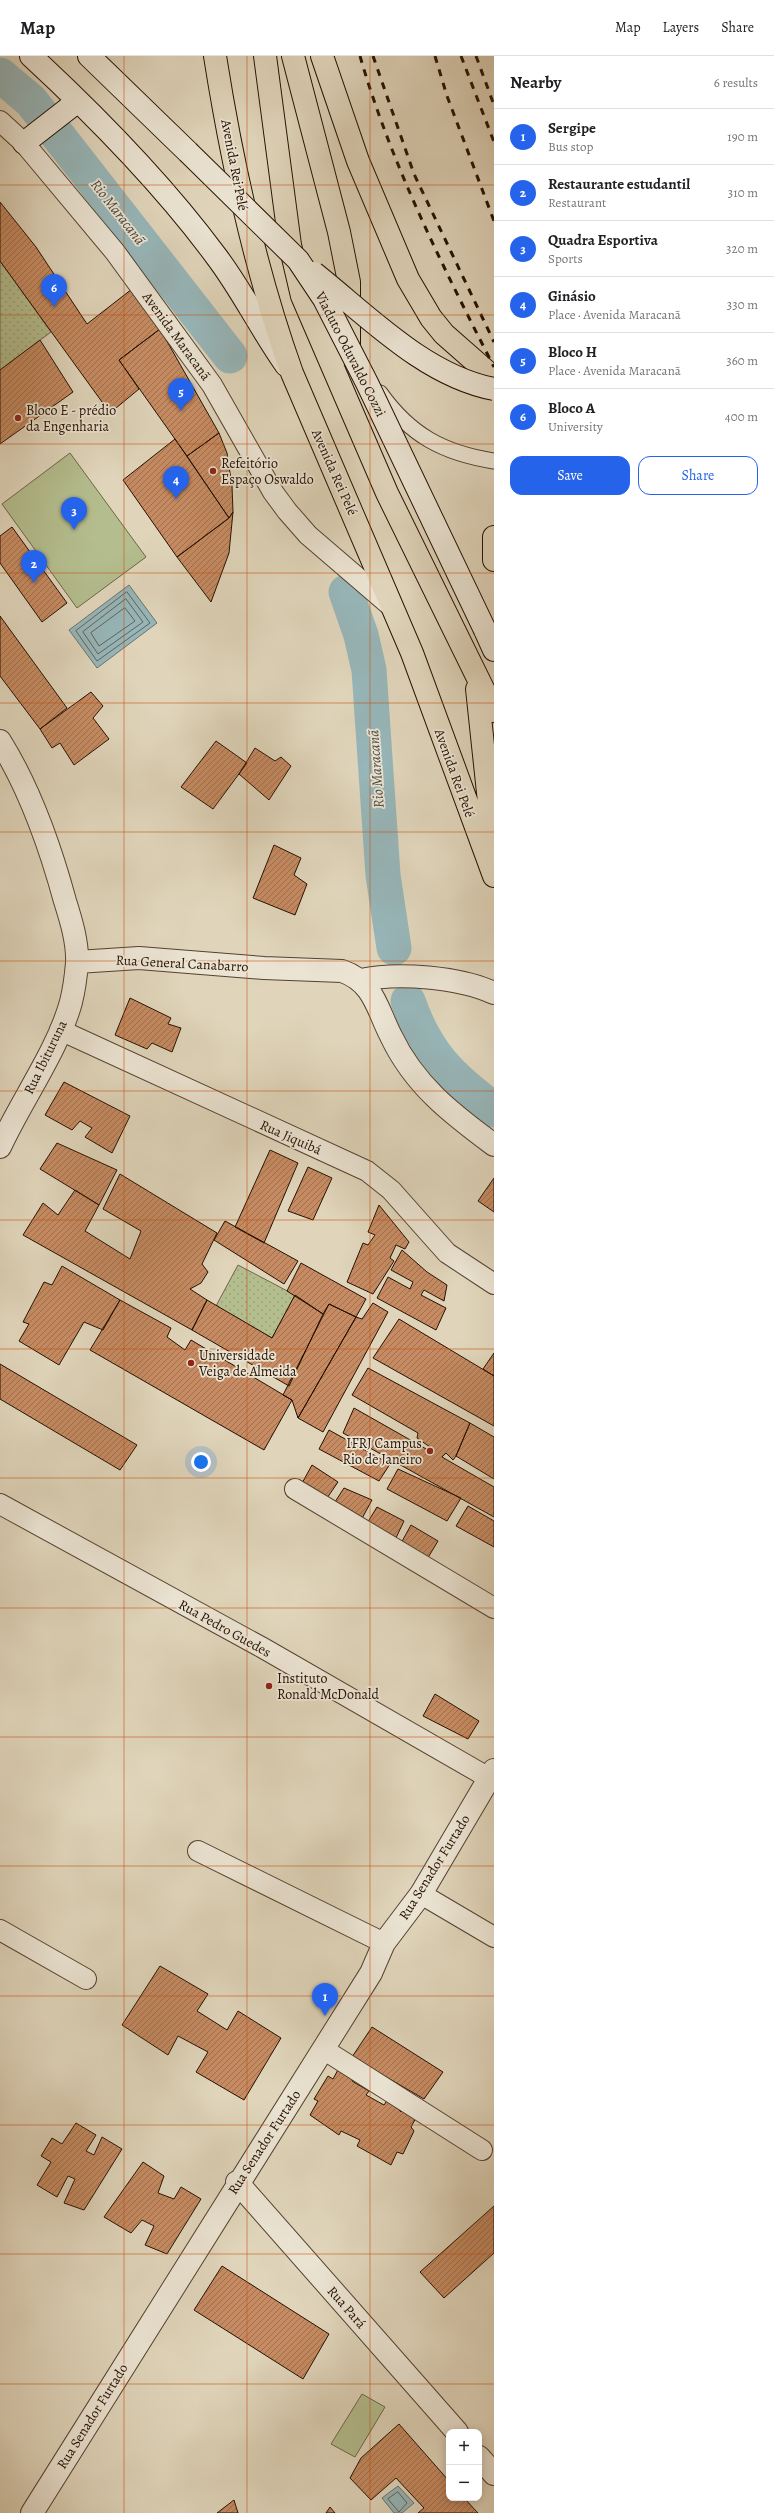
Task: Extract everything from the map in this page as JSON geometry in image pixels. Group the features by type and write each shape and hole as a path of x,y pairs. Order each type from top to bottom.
{"main road":[{"path":"203,56 223,105"},
{"name":"Avenida Rei Pelé","path":"215,56 223,105 252,247 292,373 412,653 494,876"},
{"path":"265,56 296,274 302,296 348,406 390,499 494,711"},
{"path":"293,56 345,258 351,301 348,406"},
{"path":"322,56 358,161 408,279 431,318 444,334 494,378"},
{"path":"494,537 494,560"},
{"path":"474,670 494,849"}],"street":[{"path":"31,56 78,100 153,179 194,226 218,258 292,373"},
{"name":"Viaduto Oduvaldo Cozzi","path":"90,56 298,260 324,299 341,331 494,650"},
{"path":"30,139 78,100"},
{"name":"Avenida Maracanã","path":"0,121 30,139 115,252 212,385 273,492 287,511 308,535 393,608"},
{"path":"298,260 421,358 456,378 494,389"},
{"path":"350,342 377,388 394,411 412,430 444,448 494,461"},
{"path":"0,741 11,759 36,814 54,862 72,924 77,962"},
{"name":"Rua General Canabarro","path":"77,962 112,959 153,959 264,968 342,971 361,980"},
{"name":"Rua Ibituruna","path":"1,1141 60,1030 71,1002 77,962"},
{"path":"494,993 464,984 401,975 361,980 373,996 397,1050 413,1075 447,1110 494,1145"},
{"name":"Rua Jiquibá","path":"60,1030 367,1172 391,1190 446,1253 494,1284"},
{"path":"294,1489 494,1608"},
{"name":"Rua Pedro Guedes","path":"0,1504 492,1774"},
{"name":"Rua Senador Furtado","path":"32,2513 237,2182 371,1974 384,1943 421,1894 492,1774"},
{"path":"198,1851 384,1943"},
{"path":"421,1894 494,1937"},
{"path":"0,1930 86,1979"},
{"path":"323,2049 482,2150"},
{"name":"Rua Pará","path":"237,2182 454,2429"},
{"path":"482,2460 494,2474"}],"green space":[{"path":"0,261 51,332 0,370"},
{"path":"70,453 146,557 77,608 2,504"},
{"path":"238,1265 295,1295 272,1338 216,1306"},
{"path":"362,2394 385,2407 355,2457 331,2444"}],"water":[{"path":"129,585 157,623 97,668 69,630"},
{"path":"398,2486 414,2503 402,2513 394,2513 382,2498"}],"building":[{"path":"0,202 36,247 87,324 132,289 160,329 119,360 139,389 110,413 0,261"},
{"path":"160,329 219,433 187,456 119,360"},
{"name":"Bloco E - prédio da Engenharia","path":"40,340 73,392 0,444 0,370"},
{"name":"Refeitório Espaço Oswaldo","path":"219,433 227,453 232,486 233,512 229,518 187,456"},
{"path":"175,439 229,518 177,557 123,480"},
{"path":"233,512 229,553 211,602 177,557 229,518"},
{"path":"12,527 67,603 42,622 0,563 0,536"},
{"path":"0,616 67,708 40,729 0,676"},
{"path":"91,692 103,706 93,718 109,739 74,765 60,743 52,748 40,729"},
{"path":"216,741 247,763 213,809 181,787"},
{"path":"255,748 275,761 281,757 291,766 269,800 239,774"},
{"path":"274,845 301,858 294,875 307,884 295,915 253,898"},
{"path":"130,998 171,1018 168,1024 181,1028 172,1052 152,1043 147,1049 115,1035"},
{"path":"64,1082 130,1116 112,1153 85,1137 92,1128 80,1121 72,1130 45,1115"},
{"path":"57,1143 117,1170 99,1205 40,1169"},
{"path":"270,1150 298,1163 264,1243 235,1227"},
{"path":"308,1167 332,1178 313,1220 288,1211"},
{"path":"120,1174 217,1233 202,1264 208,1272 201,1283 190,1289 207,1300 192,1330 23,1235 43,1203 58,1215 75,1190 99,1205 85,1231 130,1259 141,1231 103,1209"},
{"path":"494,1178 494,1212 478,1201"},
{"path":"379,1205 409,1242 405,1249 396,1245 390,1258 394,1261 373,1294 347,1282 363,1243 368,1245 375,1235 368,1232"},
{"path":"225,1221 298,1261 284,1284 214,1240"},
{"path":"402,1250 427,1272 447,1285 444,1301 424,1290 421,1295 446,1308 436,1330 377,1298 388,1277 410,1289 413,1282 391,1270"},
{"path":"301,1263 366,1299 356,1317 329,1304 323,1314 287,1291"},
{"path":"62,1266 120,1300 103,1330 84,1322 59,1365 19,1341 29,1324 23,1322 44,1282 52,1285"},
{"path":"295,1295 323,1314 289,1386 192,1330 207,1300 272,1338"},
{"path":"120,1300 171,1328 167,1337 185,1350 191,1340 292,1400 264,1450 90,1350"},
{"path":"373,1303 388,1312 323,1432 298,1418 356,1317 362,1319"},
{"path":"329,1304 356,1317 298,1418 292,1400 283,1395"},
{"path":"399,1319 494,1376 494,1426 373,1358"},
{"path":"494,1353 494,1376 483,1369"},
{"path":"0,1364 137,1445 120,1470 0,1399"},
{"name":"IFRJ Campus Rio de Janeiro","path":"368,1368 470,1423 453,1460 446,1453 442,1457 494,1487 494,1517 343,1433 354,1408 428,1450 430,1447 417,1438 418,1433 352,1395"},
{"path":"470,1423 494,1437 494,1479 456,1456"},
{"path":"329,1430 390,1464 379,1481 319,1449"},
{"path":"312,1465 338,1482 325,1501 301,1485"},
{"path":"398,1469 461,1498 447,1521 387,1489"},
{"path":"344,1488 372,1500 360,1522 333,1505"},
{"path":"468,1506 494,1521 494,1547 456,1526"},
{"path":"377,1507 404,1521 394,1542 366,1525"},
{"path":"411,1525 438,1541 426,1561 400,1545"},
{"path":"435,1694 479,1721 468,1739 423,1716"},
{"path":"160,1966 208,1994 197,2011 227,2030 238,2011 281,2038 244,2100 196,2072 208,2052 178,2036 168,2055 122,2025"},
{"path":"372,2027 443,2072 424,2099 352,2057"},
{"path":"340,2066 355,2077 352,2081 369,2091 366,2095 384,2105 388,2099 401,2112 405,2106 417,2116 411,2127 414,2131 403,2154 397,2152 391,2165 357,2146 360,2140 341,2131 339,2135 310,2115 318,2101 314,2099 328,2076 333,2079"},
{"path":"76,2123 96,2135 86,2151 94,2155 102,2137 122,2149 84,2210 64,2203 75,2179 68,2176 57,2197 37,2185 51,2162 41,2156 52,2138 62,2144"},
{"path":"143,2162 164,2176 158,2193 174,2199 181,2187 201,2199 167,2254 145,2245 154,2226 142,2220 131,2233 104,2217"},
{"path":"494,2206 494,2253 444,2298 420,2272"},
{"path":"222,2266 329,2334 303,2379 194,2310"},
{"path":"399,2424 446,2478 446,2501 467,2501 478,2513 418,2513 424,2508 396,2478 371,2500 350,2478 361,2458"},
{"path":"234,2500 238,2513 217,2513"},
{"path":"330,2507 335,2513 326,2513"}],"waterway":[{"name":"Rio Maracanã","path":"0,75 31,101 230,356"},
{"name":"Rio Maracanã","path":"346,592 361,635 369,670 383,875 394,948"},
{"name":"Rio Maracanã","path":"408,1001 423,1036 442,1063 452,1075 494,1110"}],"railway":[{"path":"360,56 387,136 403,175 437,253 494,367"},
{"path":"373,56 414,174 494,342"},
{"path":"435,56 447,96 494,221"},
{"path":"461,56 494,142"},
{"path":"476,56 494,105"}],"place":[{"name":"Bloco A","path":"54,307"},
{"name":"Bloco H","path":"181,411"},
{"name":"Bloco E - prédio da Engenharia","path":"18,418"},
{"name":"Refeitório Espaço Oswaldo","path":"213,471"},
{"name":"Ginásio","path":"176,499"},
{"name":"Quadra Esportiva","path":"74,530"},
{"name":"Restaurante estudantil","path":"34,583"},
{"name":"Universidade Veiga de Almeida","path":"191,1363"},
{"name":"IFRJ Campus Rio de Janeiro","path":"430,1451"},
{"name":"Instituto Ronald McDonald","path":"269,1686"},
{"name":"Sergipe","path":"325,2016"}]}
